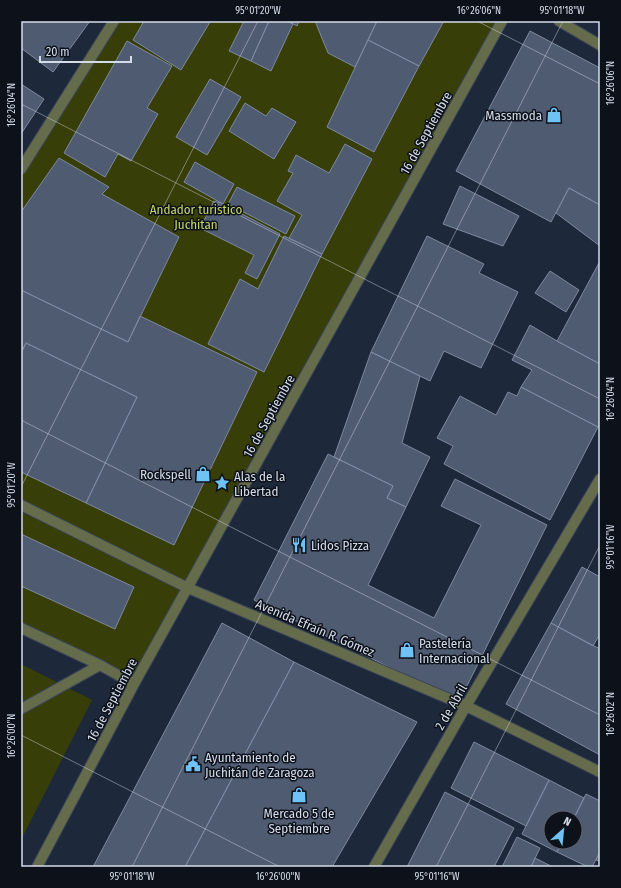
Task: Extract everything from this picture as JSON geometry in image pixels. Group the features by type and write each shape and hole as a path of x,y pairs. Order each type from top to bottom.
{"street":[{"path":"21,169 114,21"},
{"name":"16 de Septiembre","path":"37,867 134,684 502,21"},
{"path":"559,21 600,45"},
{"name":"2 de Abril","path":"374,867 466,706 600,479"},
{"name":"Avenida Efraín R. Gómez","path":"21,505 188,588 466,706 600,772"},
{"path":"21,628 100,665 134,684"},
{"path":"21,709 100,665"}],"green space":[{"name":"Andador turistico Juchitan","path":"114,21 502,21 134,684 21,629 21,169"},
{"path":"21,664 92,700 21,840"}],"building":[{"path":"21,21 90,21 53,72 21,48"},
{"path":"144,21 210,22 181,70 133,40"},
{"path":"244,21 269,21 251,61 229,51"},
{"path":"269,21 287,21 293,24 271,71 251,61"},
{"path":"288,21 299,21 297,26"},
{"path":"315,21 377,21 355,67 328,53"},
{"path":"377,21 444,21 419,66 368,40"},
{"path":"530,31 600,68 600,205 569,188 551,222 456,171"},
{"path":"368,40 419,66 374,152 327,127"},
{"path":"127,41 172,66 147,108 158,114 131,161 118,154 105,177 64,153"},
{"path":"210,79 241,97 207,155 176,137"},
{"path":"21,84 44,99 21,134"},
{"path":"245,103 266,116 272,108 296,122 274,159 229,131"},
{"path":"345,144 372,159 322,254 289,238 302,215 277,201 293,173 288,171 296,155 329,173"},
{"path":"59,158 109,187 102,194 179,237 128,342 21,290 21,212"},
{"path":"195,162 234,184 223,204 184,182"},
{"path":"460,186 519,216 503,246 443,224"},
{"path":"237,187 295,216 286,234 228,204"},
{"path":"569,188 600,205 600,246 556,213"},
{"path":"214,201 223,204 280,234 257,279 245,273 254,255 200,228"},
{"path":"284,236 322,254 264,372 208,344 240,279 258,289"},
{"path":"427,236 484,264 479,273 518,292 481,368 444,351 430,381 371,352"},
{"path":"600,261 600,364 557,341"},
{"path":"550,271 579,290 566,312 535,293"},
{"path":"21,290 128,342 140,316 257,372 174,545 86,503 137,397 26,343 21,353"},
{"path":"530,325 600,364 600,424 598,427 521,387 532,370 512,360"},
{"path":"26,343 137,397 86,503 21,472 21,353"},
{"path":"371,352 420,376 402,443 430,457 406,507 387,498 393,486 334,457"},
{"path":"521,387 598,427 550,520 444,464 453,446 437,438 460,396 496,415 508,392 517,396"},
{"path":"328,454 393,486 387,498 406,507 368,585 434,618 481,525 441,506 455,479 547,525 459,702 254,600"},
{"path":"21,534 134,587 115,629 21,586"},
{"path":"582,567 600,577 600,634 593,646 551,623"},
{"name":"Ayuntamiento de Juchitán de Zaragoza","path":"222,623 294,662 185,867 93,867"},
{"path":"551,623 600,649 600,755 506,704"},
{"name":"Mercado 5 de Septiembre","path":"294,662 417,722 332,867 185,867"},
{"path":"474,742 549,780 526,826 451,788"},
{"path":"549,780 584,798 578,810 543,810 543,845 522,834"},
{"path":"445,792 514,828 494,867 407,867"},
{"path":"586,794 600,801 600,852 592,867 588,867 557,852 558,850 583,850 583,810 578,810"},
{"path":"517,837 540,848 531,867 502,867"},
{"path":"600,852 600,861 596,860"},
{"path":"535,858 553,867 531,867"}],"place":[{"name":"Massmoda","path":"554,115"},
{"name":"Rockspell","path":"203,474"},
{"name":"Alas de la Libertad","path":"222,483"},
{"name":"Lidos Pizza","path":"299,545"},
{"name":"Pastelería Internacional","path":"407,650"},
{"name":"Ayuntamiento de Juchitán de Zaragoza","path":"193,764"},
{"name":"Mercado 5 de Septiembre","path":"299,795"}]}
